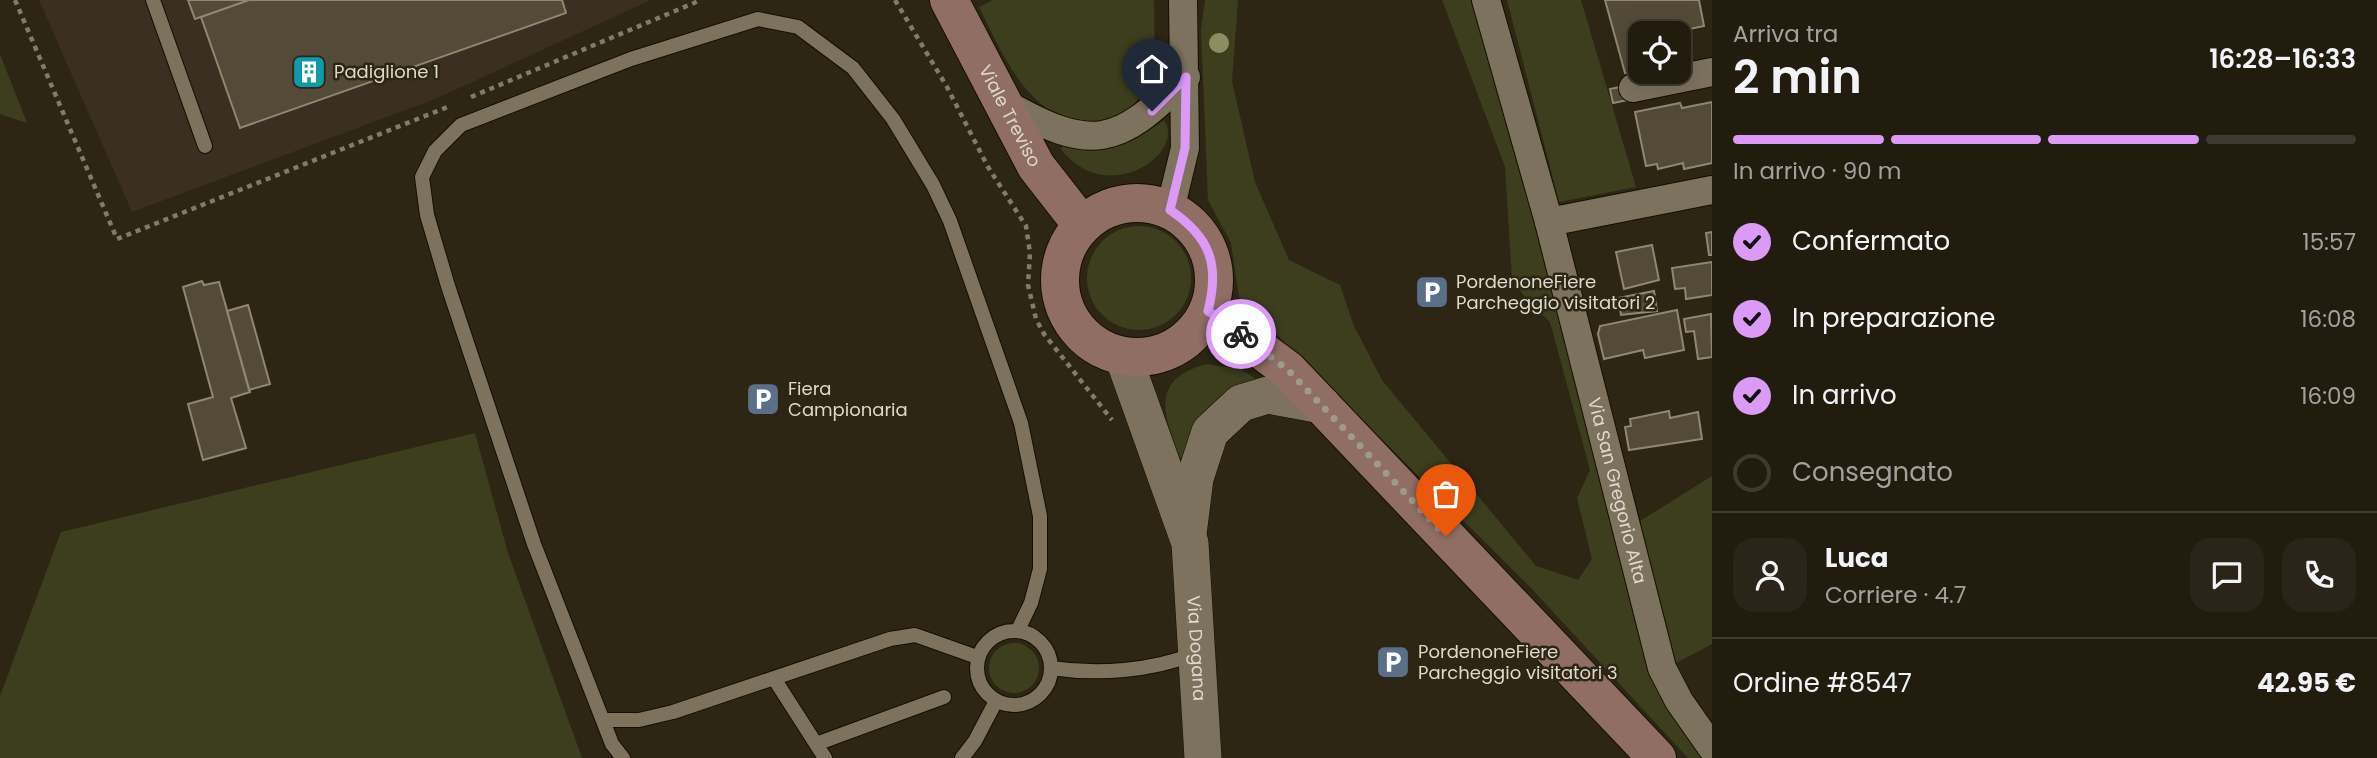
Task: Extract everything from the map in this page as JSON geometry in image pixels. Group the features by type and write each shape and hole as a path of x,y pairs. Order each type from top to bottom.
{"main road":[{"name":"Viale Treviso","path":"949,0 1036,166 1082,225"},
{"path":"1124,203 1148,203 1170,210 1190,223 1205,242 1213,264 1214,288 1208,311 1194,333 1174,349 1149,357 1123,356 1101,349 1081,334 1067,315 1060,292 1060,267 1068,245 1082,225 1101,211 1124,203"},
{"path":"1208,311 1288,370 1657,758"}],"street":[{"path":"1170,210 1185,148 1183,0"},
{"name":"Via San Gregorio Alta","path":"1486,0 1549,222 1662,668 1679,701 1712,748"},
{"path":"1633,88 1712,72"},
{"path":"1004,103 1040,123 1068,132 1094,136 1116,134 1152,111 1186,77"},
{"path":"1549,222 1712,190"},
{"name":"Via Dogana","path":"1123,356 1188,538"},
{"name":"Via Dogana","path":"1203,758 1198,653 1188,538 1195,478 1210,432 1241,403 1268,395 1322,405"}],"lane":[{"path":"153,0 205,146"},
{"path":"623,758 612,744 534,544 445,274 427,215 422,177 435,151 461,125 631,59 758,19 798,27 853,68 893,119 933,185 950,221 1021,423 1040,516 1040,569 1031,603 1018,630"},
{"path":"1018,630 1038,639 1050,657 1052,667 1045,689 1028,703 1007,705 996,701 979,682 977,657 993,636 1018,630"},
{"path":"603,720 639,720 673,712 775,680 890,639 915,635 977,657"},
{"path":"1052,667 1082,672 1168,664 1198,653"},
{"path":"775,680 825,758"},
{"path":"816,744 944,697"},
{"path":"962,758 975,741 996,701"}],"path":[{"path":"15,0 117,239 451,106"},
{"path":"464,100 701,0"},
{"path":"895,0 941,76 988,167 1026,226 1030,236 1030,292 1044,334 1096,397 1117,429"}],"shaded area":[{"path":"39,0 651,0 435,99 132,212"}],"green space":[{"path":"993,0 1154,0 1155,65 1150,82 1124,118 1080,123 1061,116 1029,93 1006,60 979,7"},
{"path":"1205,0 1238,0 1232,81 1255,182 1289,260 1340,285 1353,324 1382,380 1536,566 1578,580 1592,559 1577,498 1590,470 1550,322 1526,299 1512,278 1505,167 1442,0 1473,0 1485,30 1620,539 1710,758 1688,758 1531,588 1239,297 1231,243 1208,200 1201,30"},
{"path":"1507,0 1581,0 1636,187 1559,202"},
{"path":"0,54 27,123 0,114"},
{"path":"1164,120 1168,133 1164,147 1154,159 1138,169 1120,175 1100,174 1080,166 1061,149 1063,144 1091,150 1116,147 1140,136"},
{"path":"1139,226 1159,230 1176,241 1187,258 1191,278 1187,298 1176,315 1159,326 1139,330 1119,326 1102,315 1091,298 1087,278 1091,258 1102,241 1119,230"},
{"path":"1207,364 1241,369 1260,382 1192,439 1181,459 1166,414 1168,390 1176,379 1188,371"},
{"path":"475,433 508,553 582,758 0,758 0,696 61,532"},
{"path":"1712,476 1712,644 1676,663 1640,521"},
{"path":"1014,643 1032,650 1039,668 1032,686 1014,693 996,686 989,668 996,650"}],"building":[{"path":"188,0 249,0 195,19"},
{"name":"Padiglione 1","path":"249,0 562,0 566,13 240,128 201,17"},
{"path":"1605,0 1699,0 1704,26 1691,29 1691,21 1628,21 1628,72 1625,73"},
{"path":"1625,86 1628,100 1613,103 1610,89"},
{"path":"1712,102 1712,163 1684,169 1683,163 1658,169 1657,164 1646,166 1635,112 1680,103 1682,108"},
{"path":"1712,232 1712,255 1709,255 1706,233"},
{"path":"1652,245 1659,280 1624,289 1616,252"},
{"path":"1712,262 1712,295 1686,299 1685,288 1675,289 1672,268"},
{"path":"202,281 204,285 219,282 250,392 231,398 246,448 203,460 188,404 213,397 183,287"},
{"path":"1654,291 1657,311 1621,315 1618,298"},
{"path":"248,305 270,384 249,390 227,311"},
{"path":"1677,310 1684,350 1645,358 1643,350 1604,359 1598,334 1600,326"},
{"path":"1711,314 1712,357 1698,359 1694,331 1686,332 1684,319"},
{"path":"1669,411 1670,418 1698,412 1702,439 1629,450 1625,427 1631,426 1630,419"}],"way so far":[{"path":"1241,334 1288,370 1446,536"}],"place":[{"name":"Padiglione 1","path":"309,72"},
{"name":"PordenoneFiere Parcheggio visitatori 2","path":"1432,292"},
{"name":"Fiera Campionaria","path":"763,399"},
{"name":"PordenoneFiere Parcheggio visitatori 3","path":"1393,662"}],"route":[{"path":"1152,111 1186,77 1185,148 1170,210 1190,223 1205,242 1213,264 1214,288 1208,311 1241,334"}]}
